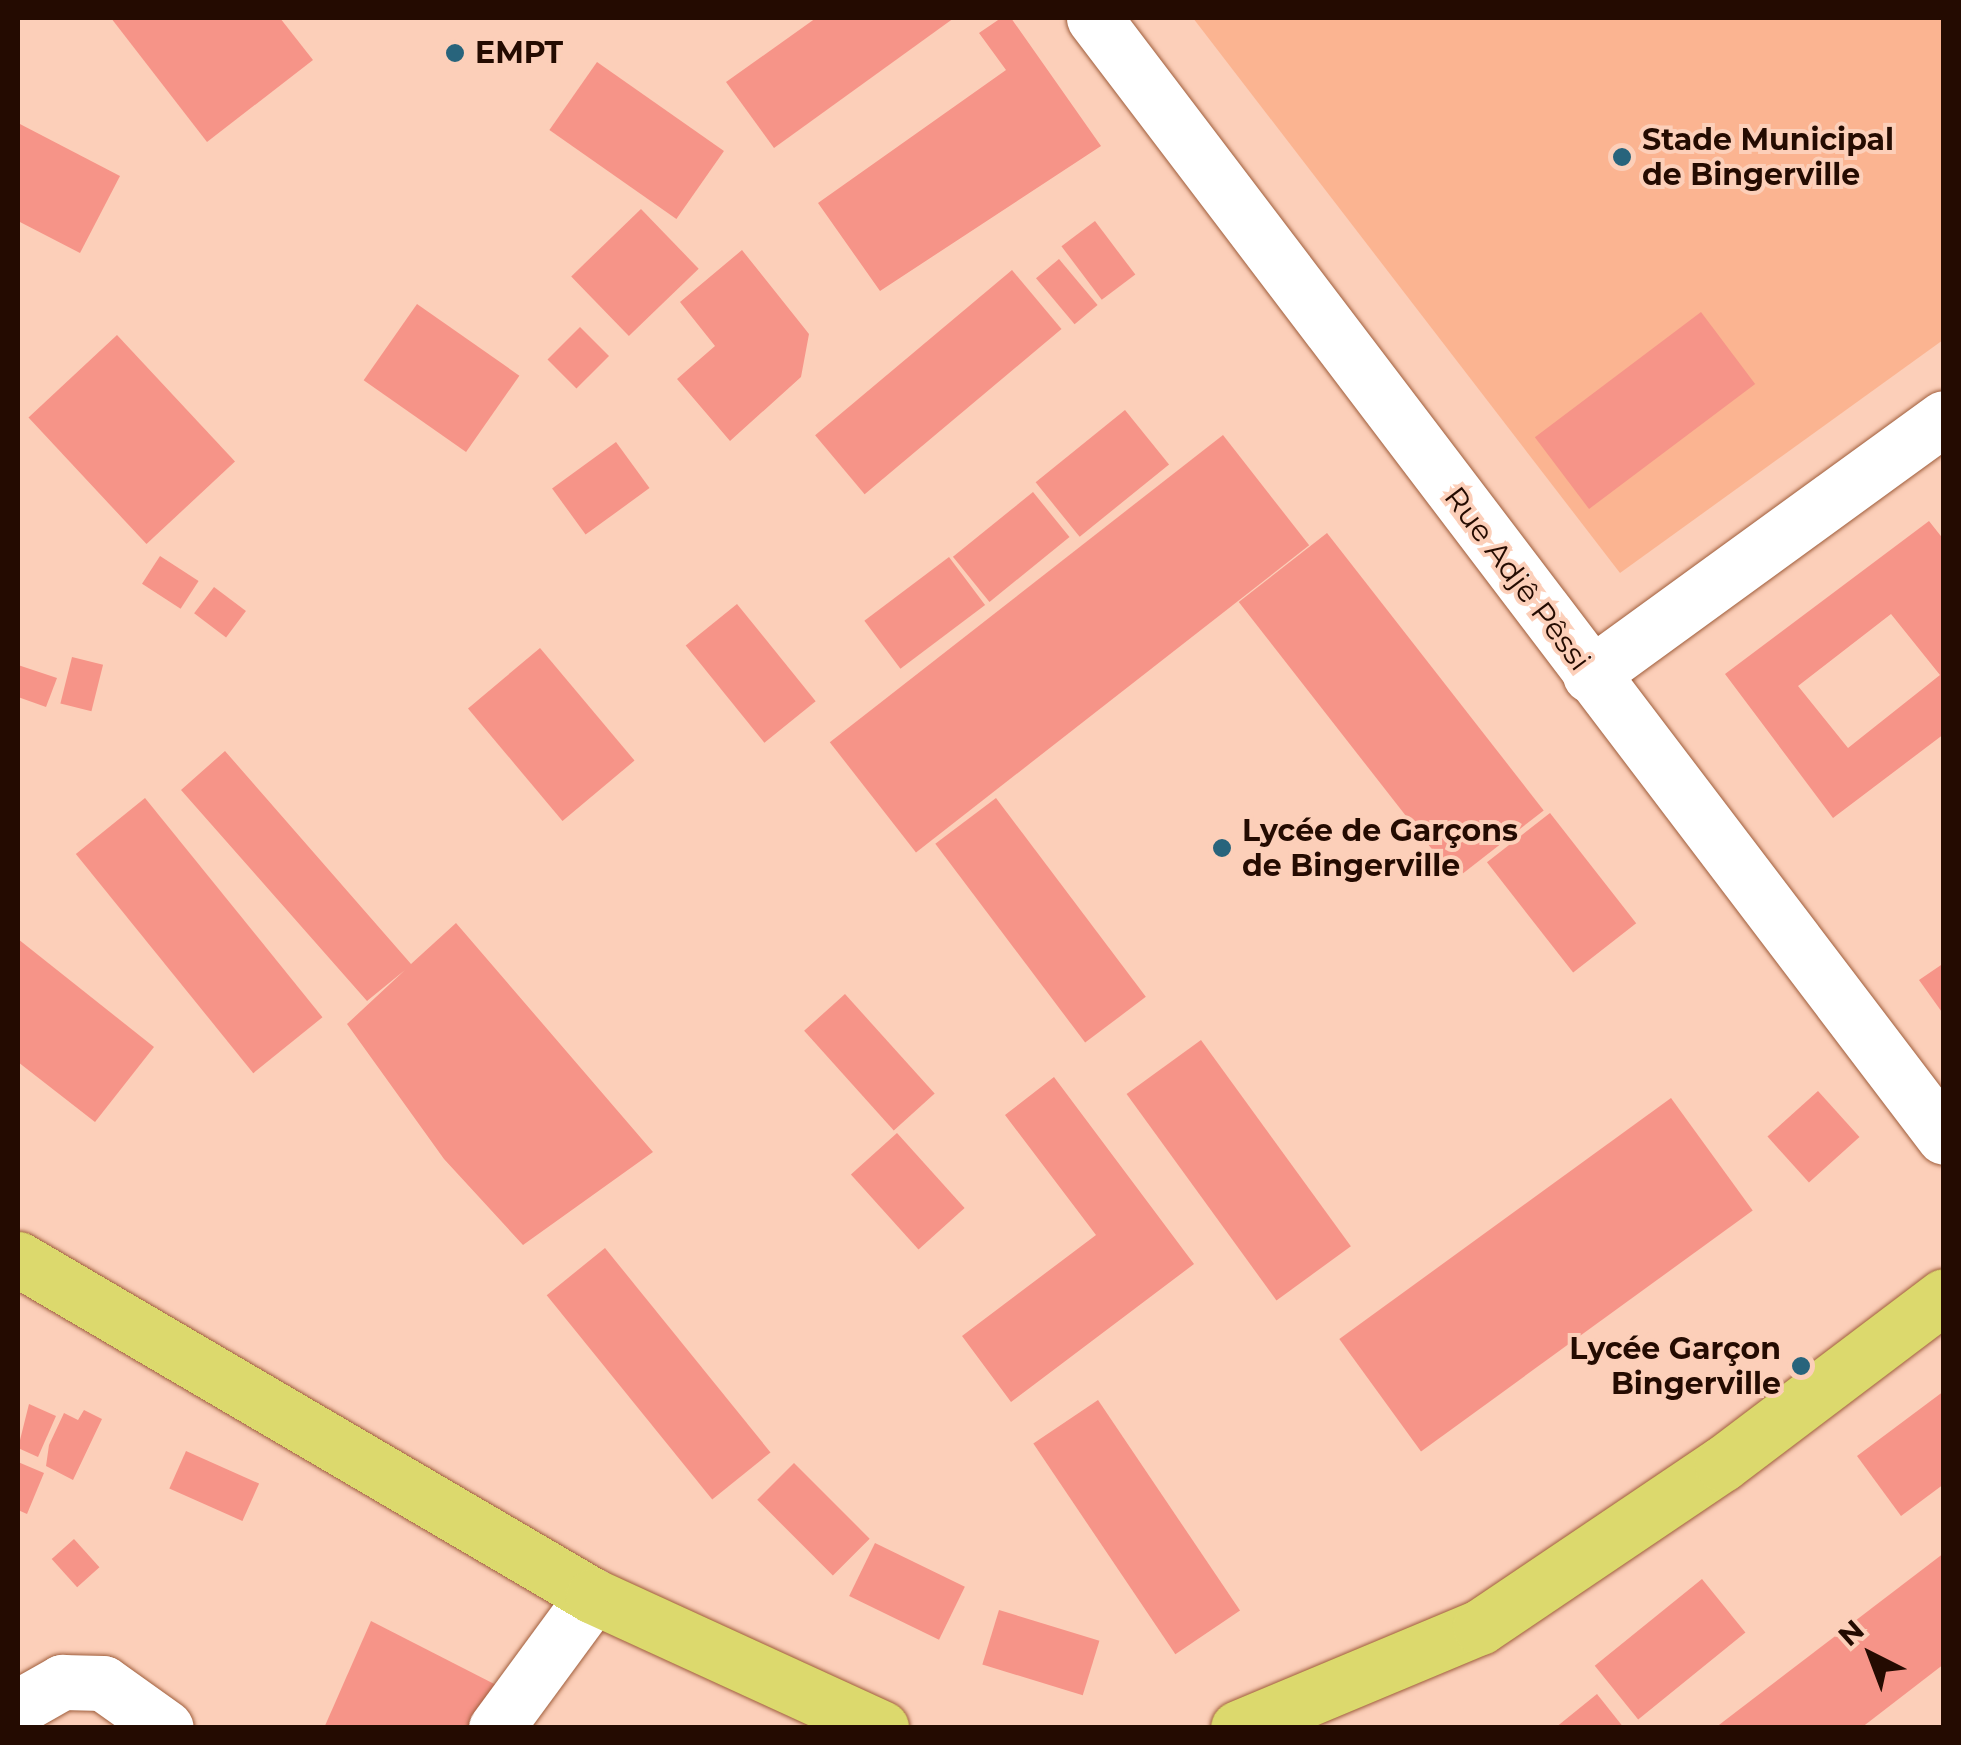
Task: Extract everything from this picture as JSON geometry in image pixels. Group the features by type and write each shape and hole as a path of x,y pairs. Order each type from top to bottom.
{"main road":[{"path":"18,1259 593,1596 881,1728"},
{"path":"1238,1728 1480,1627 1722,1464 1944,1296"}],"street":[{"name":"Rue Adjê Pêssi","path":"1094,18 1944,1137"},
{"path":"1590,675 1944,418"},
{"path":"496,1728 593,1596"},
{"path":"18,1707 62,1682 103,1683 166,1728"}],"shaded area":[{"name":"Stade Municipal de Bingerville","path":"1193,18 1943,18 1943,340 1620,573"}],"building":[{"path":"111,18 280,18 313,60 207,142"},
{"path":"816,18 954,18 774,148 726,82"},
{"path":"1001,18 1011,18 1101,146 880,291 818,203 1006,70 979,33"},
{"path":"597,62 724,151 676,219 549,130"},
{"path":"18,123 120,176 80,253 18,221"},
{"path":"641,209 699,269 629,336 571,276"},
{"path":"1095,221 1135,275 1102,300 1061,246"},
{"path":"742,250 809,334 801,377 730,441 677,379 715,346 680,302"},
{"path":"1059,259 1098,305 1075,324 1036,278"},
{"path":"1012,270 1061,329 865,494 815,435"},
{"path":"417,304 519,376 466,452 364,380"},
{"path":"1701,312 1755,384 1589,509 1535,437"},
{"path":"580,327 609,356 576,389 547,360"},
{"path":"117,335 235,462 146,544 29,418"},
{"path":"1125,410 1169,464 1080,537 1036,482"},
{"path":"1223,435 1309,545 916,853 830,742"},
{"path":"616,442 650,488 586,535 552,488"},
{"path":"1033,492 1070,537 989,602 953,557"},
{"path":"1929,521 1944,540 1944,734 1833,818 1725,674","holes":["1891,614 1940,675 1848,748 1798,686"]},
{"path":"1327,533 1544,810 1455,879 1239,602"},
{"path":"160,556 199,581 181,609 142,584"},
{"path":"949,557 985,605 900,669 864,621"},
{"path":"214,587 246,611 226,637 194,613"},
{"path":"737,604 816,701 764,743 686,646"},
{"path":"540,648 634,761 562,821 468,708"},
{"path":"72,657 103,665 91,711 60,704"},
{"path":"18,665 57,678 46,707 18,697"},
{"path":"225,751 411,964 456,923 653,1152 523,1245 444,1159 347,1024 405,970 367,1001 181,790"},
{"path":"145,798 322,1017 253,1073 76,854"},
{"path":"996,798 1146,997 1085,1043 935,844"},
{"path":"1550,813 1636,923 1573,973 1487,862"},
{"path":"18,939 154,1047 95,1122 18,1062"},
{"path":"1944,963 1944,1015 1919,980"},
{"path":"845,994 935,1094 894,1130 804,1031"},
{"path":"1201,1040 1351,1246 1276,1300 1127,1094"},
{"path":"1054,1077 1194,1264 1011,1402 962,1336 1096,1235 1005,1115"},
{"path":"1818,1091 1859,1137 1809,1183 1767,1137"},
{"path":"1671,1098 1753,1210 1421,1451 1339,1339"},
{"path":"897,1133 965,1208 919,1250 851,1174"},
{"path":"605,1248 771,1452 712,1500 547,1295"},
{"path":"1944,1391 1944,1484 1901,1516 1857,1456"},
{"path":"1098,1400 1240,1611 1175,1654 1033,1444"},
{"path":"29,1404 56,1416 38,1457 18,1448"},
{"path":"84,1410 102,1419 73,1480 46,1466 49,1445 64,1413 78,1420"},
{"path":"186,1451 259,1484 242,1521 169,1488"},
{"path":"18,1462 44,1473 27,1514 18,1510"},
{"path":"794,1463 870,1539 833,1575 757,1500"},
{"path":"74,1539 99,1567 77,1587 52,1559"},
{"path":"875,1543 965,1587 939,1640 849,1596"},
{"path":"1944,1553 1944,1664 1861,1728 1715,1728"},
{"path":"1702,1579 1745,1633 1638,1719 1595,1666"},
{"path":"999,1610 1099,1641 1083,1695 982,1665"},
{"path":"371,1621 506,1690 481,1728 324,1728"},
{"path":"1597,1694 1624,1728 1555,1728"}],"place":[{"name":"EMPT","path":"455,53"},
{"name":"Stade Municipal de Bingerville","path":"1622,157"},
{"name":"Lycée de Garçons de Bingerville","path":"1222,848"},
{"name":"Lycée Garçon Bingerville","path":"1801,1366"}]}
